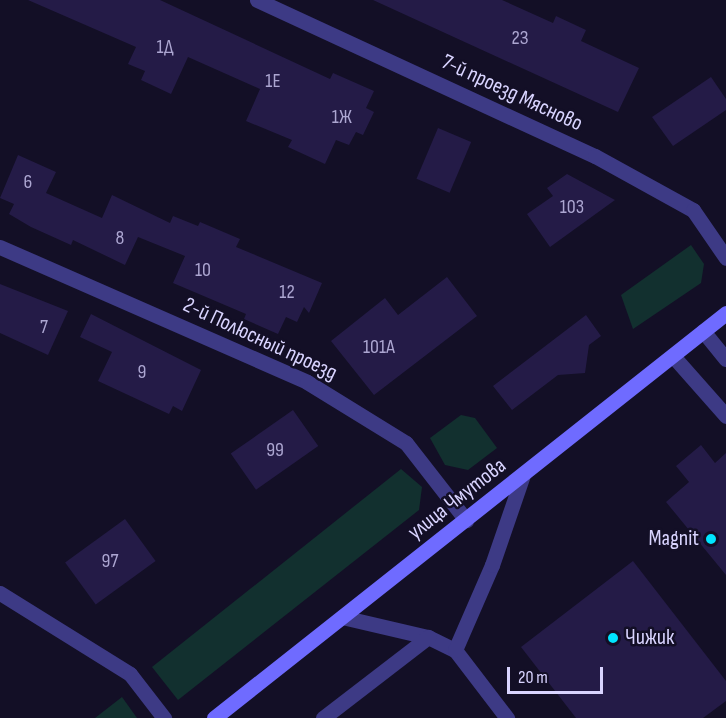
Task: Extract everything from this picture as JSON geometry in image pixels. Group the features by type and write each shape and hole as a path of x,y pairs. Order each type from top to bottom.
{"main road":[{"name":"улица Чмутова","path":"214,718 726,313"}],"street":[{"name":"7-й проезд Мясново","path":"256,0 595,156 693,210 726,258"},
{"name":"2-й Полюсный проезд","path":"0,247 307,382 406,443 466,520"},
{"path":"703,332 726,359"},
{"path":"673,356 726,417"},
{"path":"455,650 492,566 523,475"},
{"path":"0,593 130,674 164,718"},
{"path":"342,617 428,637 455,650 507,718"},
{"path":"323,718 428,637"}],"green space":[{"path":"691,245 704,264 701,283 633,329 621,295"},
{"path":"461,415 475,418 497,448 468,470 445,465 430,438"},
{"path":"401,469 422,487 419,510 178,700 152,667"},
{"path":"122,697 137,718 95,718"}],"building":[{"path":"28,0 160,0 330,79 333,73 374,91 366,108 374,112 363,135 356,132 349,145 336,140 325,164 288,147 292,140 246,121 260,89 188,57 171,94 141,80 145,71 128,64 136,47"},
{"path":"373,0 502,0 553,23 556,16 586,30 581,41 639,68 618,112"},
{"path":"711,77 726,99 726,110 673,146 652,117"},
{"path":"438,128 471,142 450,193 417,179"},
{"path":"18,155 56,172 46,193 102,218 112,195 170,223 173,216 198,226 200,222 240,239 236,247 322,283 309,313 304,307 297,322 286,317 278,334 244,319 246,314 173,283 185,256 138,237 125,265 73,240 71,245 31,227 9,214 14,204 0,198"},
{"path":"567,174 615,200 550,247 527,214 553,196 547,188"},
{"path":"447,277 477,316 374,395 331,341 385,298 398,315"},
{"path":"0,284 68,311 48,355 0,333"},
{"path":"91,314 201,370 182,411 173,406 169,414 98,381 112,352 80,337"},
{"path":"586,315 601,336 589,345 585,373 558,375 512,410 493,386"},
{"path":"293,410 318,446 256,490 231,454"},
{"name":"Magnit","path":"701,445 715,463 726,453 726,575 666,502 689,482 676,466"},
{"path":"125,519 156,561 96,605 65,562"},
{"name":"Чижик","path":"633,561 726,681 726,701 703,718 576,718 521,647"}],"place":[{"name":"Magnit","path":"711,539"},
{"name":"Чижик","path":"613,638"}]}
